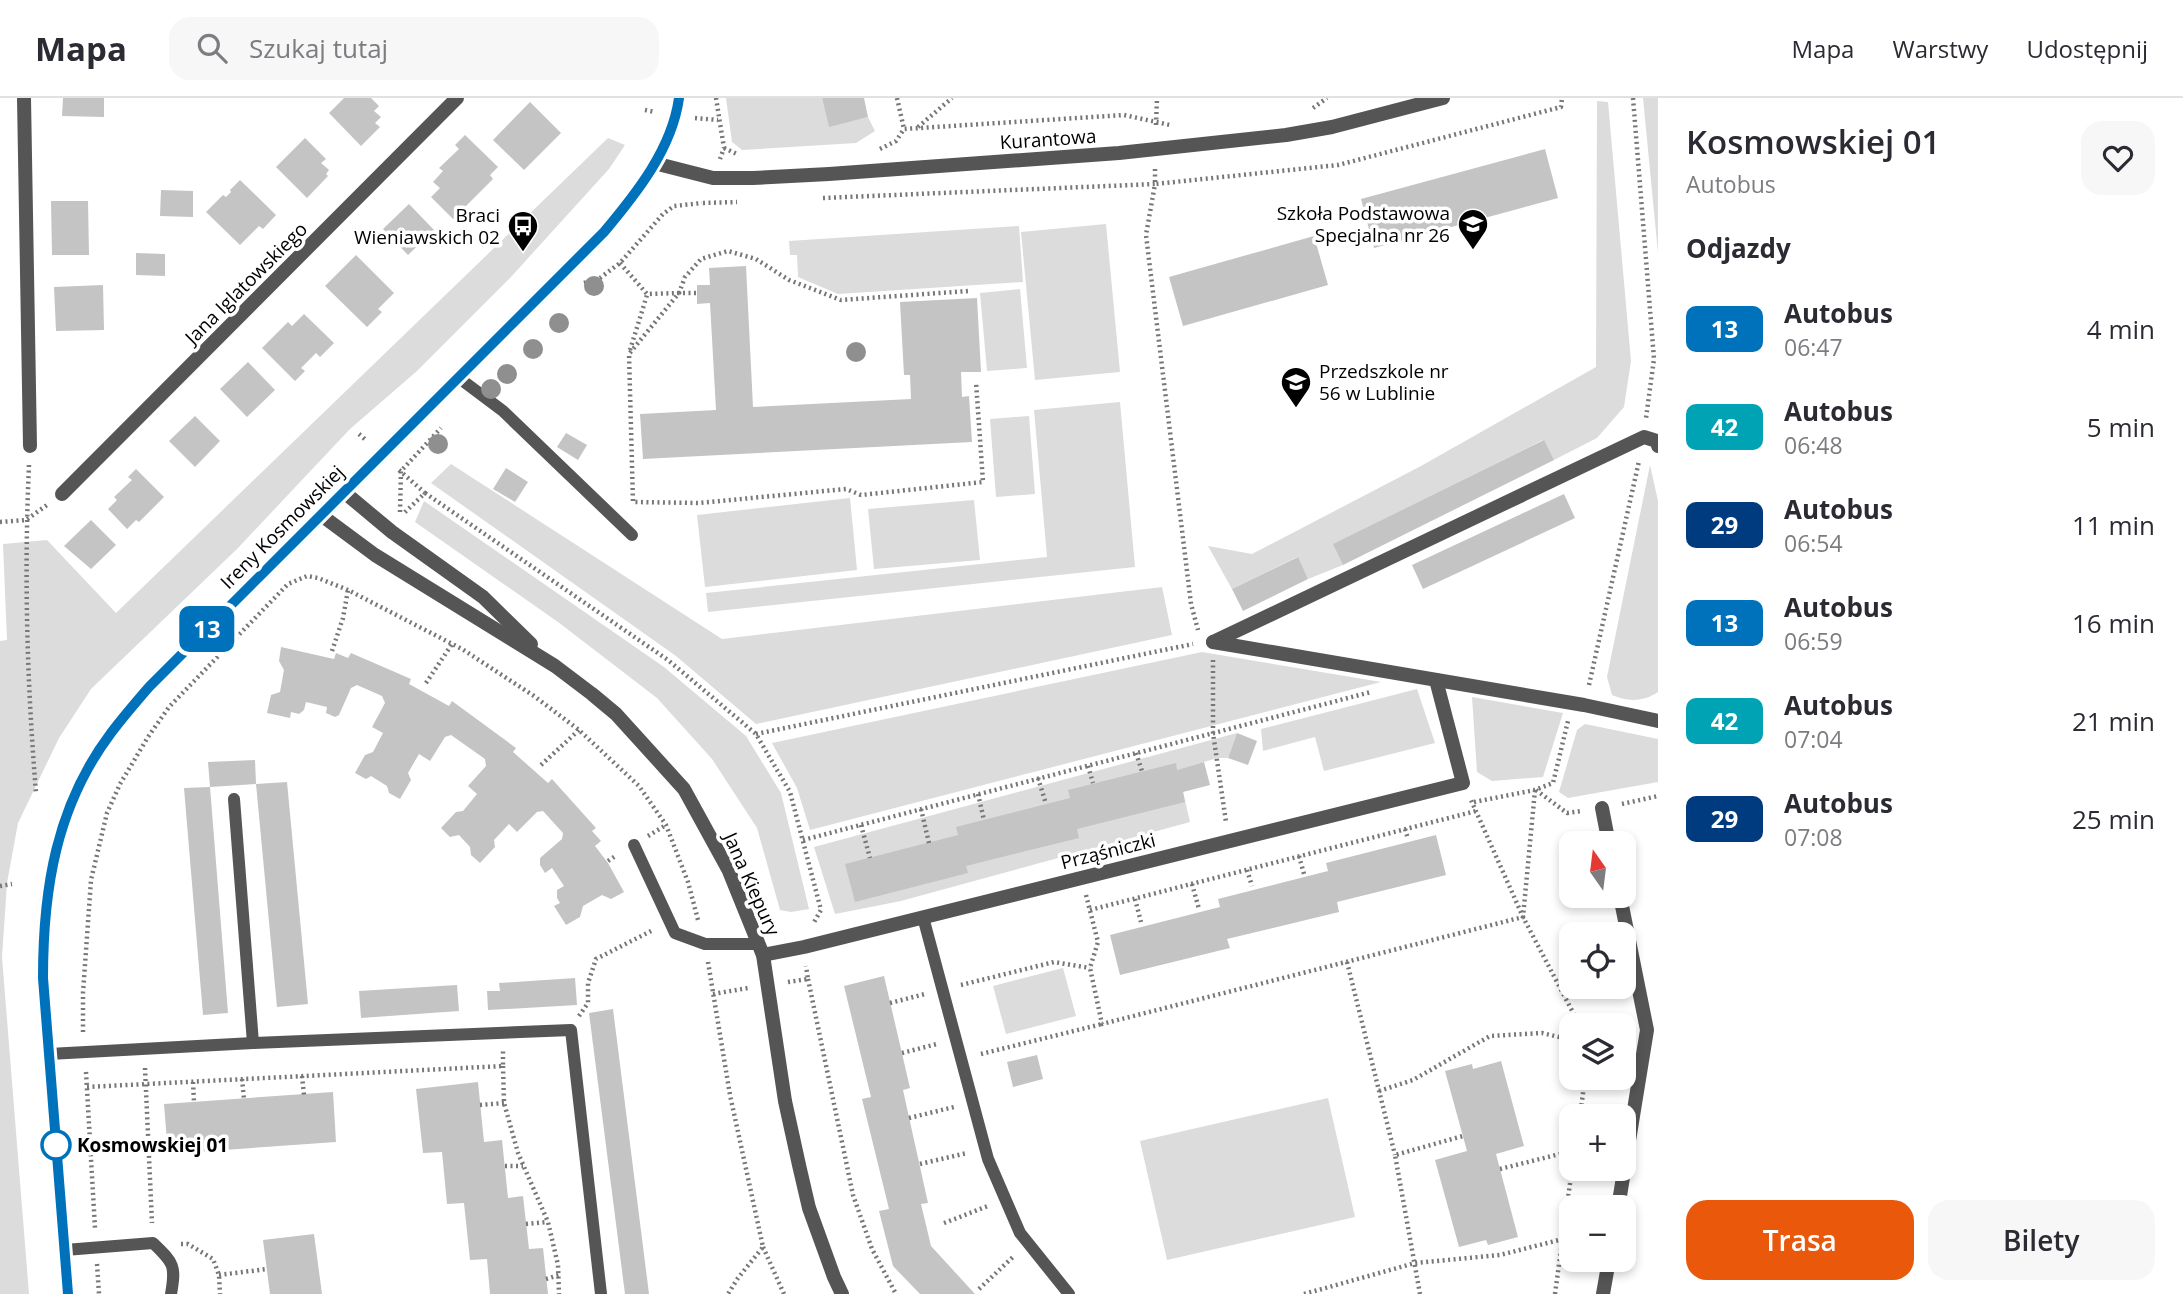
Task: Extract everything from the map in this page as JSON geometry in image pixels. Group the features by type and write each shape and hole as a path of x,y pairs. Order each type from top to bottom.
{"street":[{"path":"23,98 30,446"},
{"name":"Jana Iglatowskiego","path":"62,494 457,98"},
{"name":"Ireny Kosmowskiej","path":"68,1294 43,978 44,916 47,887 60,833 80,784 111,733 149,687 604,232 639,188 654,163 676,117 679,98"},
{"name":"Kurantowa","path":"654,163 713,178 829,174 1119,153 1233,142 1332,127 1443,98"},
{"path":"1213,642 1644,437 1657,440 1658,446"},
{"name":"Jana Kiepury","path":"344,492 392,532 482,597 555,666 616,714 684,789 729,871 761,949 785,1101 809,1208 842,1294"},
{"name":"Jana Kiepury","path":"321,515 375,555 555,666"},
{"path":"1213,642 1658,720"},
{"path":"1436,680 1463,783"},
{"name":"Prząśniczki","path":"761,949 804,947 1463,783"},
{"path":"1602,808 1606,831"},
{"path":"1621,1195 1653,1031 1623,908"},
{"path":"1603,1294 1607,1272"}],"lane":[{"path":"459,377 503,411 632,535"},
{"path":"234,799 253,1043"},
{"path":"634,845 675,933 705,944 761,949"},
{"path":"923,917 985,1148 1020,1233 1069,1294"},
{"path":"49,1054 571,1030 601,1294"},
{"path":"65,1250 153,1243 170,1259 174,1275 171,1294"}],"path":[{"path":"703,203 724,148 716,98"},
{"path":"878,150 896,141 904,129 897,98"},
{"path":"917,128 952,98"},
{"path":"1301,111 1314,108 1327,98"},
{"path":"1472,802 1535,790 1553,783 1567,722 1584,705 1644,437 1654,359 1633,98"},
{"path":"904,129 1124,115 1177,127"},
{"path":"724,148 736,155 749,155"},
{"path":"756,734 1200,642 1191,604 1146,235 1155,184 812,198"},
{"path":"582,284 600,278 621,263 663,214 674,206 744,201"},
{"path":"629,354 679,293 685,277 701,259 728,251 756,259 789,280 841,300 968,291"},
{"path":"621,263 648,294"},
{"path":"648,294 696,293"},
{"path":"648,294 629,354 633,502 699,503 846,489 861,495 983,482 976,382"},
{"path":"425,493 400,517 401,471 447,421"},
{"path":"30,446 26,520 28,688 36,793"},
{"path":"401,471 425,493 668,660 756,734 790,792 821,910 804,947 808,979 853,1195 872,1250 896,1294"},
{"path":"0,522 26,520 62,494"},
{"path":"83,1031 91,880 107,813 120,784 169,707 288,584 307,576 318,578 348,590 452,644 534,696 579,730 639,786 666,825 688,882 705,944 730,1096 763,1248 784,1294"},
{"path":"332,651 343,618 348,590"},
{"path":"1213,642 1213,733 1229,841"},
{"path":"426,683 452,644"},
{"path":"803,840 1384,688"},
{"path":"541,765 579,730"},
{"path":"1136,753 1142,771"},
{"path":"1088,766 1093,783"},
{"path":"1038,778 1046,804"},
{"path":"1463,783 1523,918 1573,1013"},
{"path":"1523,918 1535,790"},
{"path":"978,794 984,820"},
{"path":"920,809 929,843"},
{"path":"1090,910 1476,811"},
{"path":"861,825 870,858"},
{"path":"1405,829 1408,839"},
{"path":"1358,841 1361,850"},
{"path":"1299,856 1304,874"},
{"path":"1247,870 1252,886"},
{"path":"1082,878 1098,942 1090,968 1102,1024"},
{"path":"0,886 12,884"},
{"path":"1192,884 1199,909"},
{"path":"1135,899 1141,922"},
{"path":"960,1060 1523,918"},
{"path":"588,1003 588,983 596,959 641,936"},
{"path":"890,1003 1054,962 1090,968"},
{"path":"1347,962 1395,1155 1420,1294"},
{"path":"713,994 808,979"},
{"path":"503,1032 504,1102 523,1166 548,1222 559,1275 559,1294"},
{"path":"1379,1091 1413,1080 1490,1036 1542,1033 1559,1037"},
{"path":"902,1053 955,1040"},
{"path":"145,1049 153,1243 188,1244 213,1259 219,1275 220,1294"},
{"path":"87,1087 503,1066"},
{"path":"85,1072 99,1294"},
{"path":"302,1076 304,1095"},
{"path":"242,1079 243,1099"},
{"path":"193,1082 194,1102"},
{"path":"480,1105 504,1102"},
{"path":"909,1118 972,1102"},
{"path":"1395,1155 1463,1136"},
{"path":"920,1164 985,1148"},
{"path":"1500,1169 1559,1154"},
{"path":"505,1166 523,1166"},
{"path":"944,1223 1005,1199"},
{"path":"526,1224 548,1222"},
{"path":"1304,1294 1415,1263 1500,1255 1559,1240"},
{"path":"979,1289 1028,1243"},
{"path":"727,1294 763,1248"},
{"path":"1555,1294 1559,1266"},
{"path":"219,1275 267,1269"},
{"path":"546,1279 559,1275"}],"shaded area":[{"path":"726,98 822,98 829,126 868,117 875,131 856,143 742,150 732,142"},
{"path":"1643,98 1658,98 1658,253"},
{"path":"1597,101 1608,102 1631,361 1624,407 1597,438 1554,460 1543,440 1334,544 1343,565 1308,579 1297,557 1232,589 1208,546 1252,554 1421,466 1596,367"},
{"path":"608,138 625,145 609,169 510,278 417,371 350,429 237,549 91,689 59,738 18,823 7,883 2,957 29,1294 0,1294 0,641 7,640 3,544 47,540 116,613"},
{"path":"1106,224 1120,372 1035,380 1021,232"},
{"path":"1019,226 1023,282 838,294 798,277 797,255 790,255 789,241"},
{"path":"1020,289 1027,368 987,371 980,293"},
{"path":"1120,402 1135,567 708,612 706,593 1047,557 1034,410"},
{"path":"1029,416 1035,494 996,497 990,419"},
{"path":"451,464 722,639 1162,587 1172,635 756,724 676,656 431,483"},
{"path":"1650,465 1658,501 1658,692 1647,698 1630,700 1612,695 1607,677"},
{"path":"850,498 857,570 705,587 697,515"},
{"path":"974,500 980,560 874,569 868,509"},
{"path":"424,501 664,667 746,736 781,793 809,909 791,912 780,910 757,828 712,759 657,698 558,622 415,522"},
{"path":"1202,652 1381,682 810,830 797,788 772,743"},
{"path":"1417,689 1435,743 1324,771 1315,737 1263,751 1261,729"},
{"path":"1472,697 1563,713 1543,777 1492,781 1477,772"},
{"path":"1585,724 1658,739 1658,782 1568,798 1559,792 1577,730"},
{"path":"1237,733 1228,758 1217,758 1178,770 1190,822 901,901 835,914 814,847"},
{"path":"1063,968 1076,1016 1006,1034 993,986"},
{"path":"1328,1098 1355,1217 1167,1260 1140,1141"}],"building":[{"path":"63,98 104,98 104,117 62,116"},
{"path":"344,98 371,98 379,106 374,111 381,117 375,123 380,127 361,146 329,113"},
{"path":"822,98 864,98 868,117 829,127"},
{"path":"530,102 561,133 524,170 493,140"},
{"path":"465,135 498,167 490,175 493,179 453,219 431,197 440,188 433,182 443,171 439,168 459,149 455,145"},
{"path":"305,138 326,159 321,163 329,170 326,174 328,176 307,198 276,167"},
{"path":"1545,149 1558,198 1374,248 1361,199"},
{"path":"240,180 276,215 263,229 259,226 240,245 206,212 223,195 226,197"},
{"path":"161,190 193,191 193,217 160,216"},
{"path":"51,201 88,201 89,255 52,255"},
{"path":"409,204 434,230 408,255 383,229"},
{"path":"1314,236 1328,285 1183,326 1169,277"},
{"path":"136,253 165,254 165,276 136,275"},
{"path":"356,255 394,293 378,309 382,312 367,327 325,286"},
{"path":"746,266 753,407 911,399 910,375 904,375 900,302 977,298 981,372 961,372 962,397 969,396 972,442 643,459 640,414 716,410 710,303 697,304 697,285 710,285 709,268"},
{"path":"103,285 104,330 56,331 54,287"},
{"path":"304,314 334,343 320,357 316,353 301,368 305,371 295,381 262,348 288,322 292,326"},
{"path":"248,362 275,390 247,417 220,389"},
{"path":"195,416 220,441 195,467 169,441"},
{"path":"566,433 587,445 578,460 557,447"},
{"path":"1544,440 1554,460 1343,565 1333,544"},
{"path":"506,468 528,482 515,502 493,489"},
{"path":"136,469 164,497 139,522 136,520 127,529 108,509 117,500 114,497 132,480 128,477"},
{"path":"1564,494 1575,518 1423,589 1412,565"},
{"path":"91,520 116,545 91,569 64,546"},
{"path":"1298,557 1308,579 1243,611 1232,589"},
{"path":"281,647 334,659 336,653 348,658 351,653 411,679 409,684 449,706 452,701 516,748 513,752 548,783 552,779 596,828 592,831 601,841 595,846 624,892 611,899 602,895 583,906 580,917 566,925 554,906 560,903 557,890 564,886 552,868 545,873 540,865 540,858 562,839 563,833 543,811 537,812 517,832 509,824 494,840 495,847 480,863 471,855 470,847 459,835 450,837 441,828 456,812 463,811 477,794 468,786 486,766 485,759 451,735 445,737 430,761 419,754 408,773 411,780 400,799 389,793 387,786 371,776 366,779 355,773 365,755 373,752 383,733 372,727 385,703 382,696 357,685 351,688 339,715 335,717 326,713 327,707 306,702 304,710 299,714 291,712 290,718 267,713 271,695 280,692 284,670 279,661"},
{"path":"1237,733 1257,741 1248,765 1228,758"},
{"path":"255,760 256,784 210,787 208,762"},
{"path":"1204,762 1210,785 1183,792 1185,802 1077,829 1079,838 966,866 968,873 855,902 845,864 958,835 956,827 1070,798 1068,790 1176,763 1177,770"},
{"path":"287,782 308,1004 277,1007 256,784"},
{"path":"210,787 228,1013 203,1015 184,788"},
{"path":"1436,835 1446,875 1337,902 1339,912 1227,939 1230,948 1120,975 1110,935 1220,907 1218,899 1328,871 1326,863"},
{"path":"884,976 910,1088 903,1090 928,1203 921,1204 931,1246 975,1294 920,1294 893,1266 879,1211 889,1209 862,1099 871,1097 844,986"},
{"path":"575,978 577,1005 488,1010 487,991 500,991 499,983"},
{"path":"457,985 459,1011 361,1018 359,991"},
{"path":"613,1009 649,1294 625,1294 589,1013"},
{"path":"1037,1055 1043,1079 1013,1087 1007,1062"},
{"path":"1501,1061 1524,1146 1496,1154 1518,1237 1488,1245 1486,1240 1459,1247 1435,1160 1467,1151 1445,1071 1472,1064 1473,1069"},
{"path":"478,1082 484,1142 502,1140 508,1198 523,1196 529,1249 543,1248 548,1294 490,1294 487,1259 470,1260 464,1203 447,1204 442,1152 423,1153 416,1089"},
{"path":"333,1092 336,1142 168,1154 164,1104"},
{"path":"314,1234 322,1294 270,1294 263,1240"}],"bus line":[{"name":"13","path":"68,1294 43,978 43,946 47,887 53,859 67,812 80,784 111,733 149,687 604,232 639,188 654,163 676,117 679,98"}],"place":[{"name":"Szkoła Podstawowa Specjalna nr 26","path":"1473,251"},
{"name":"Braci Wieniawskich 02","path":"523,253"},
{"name":"Przedszkole nr 56 w Lublinie","path":"1296,409"},
{"name":"Kosmowskiej 01","path":"56,1145"}]}
